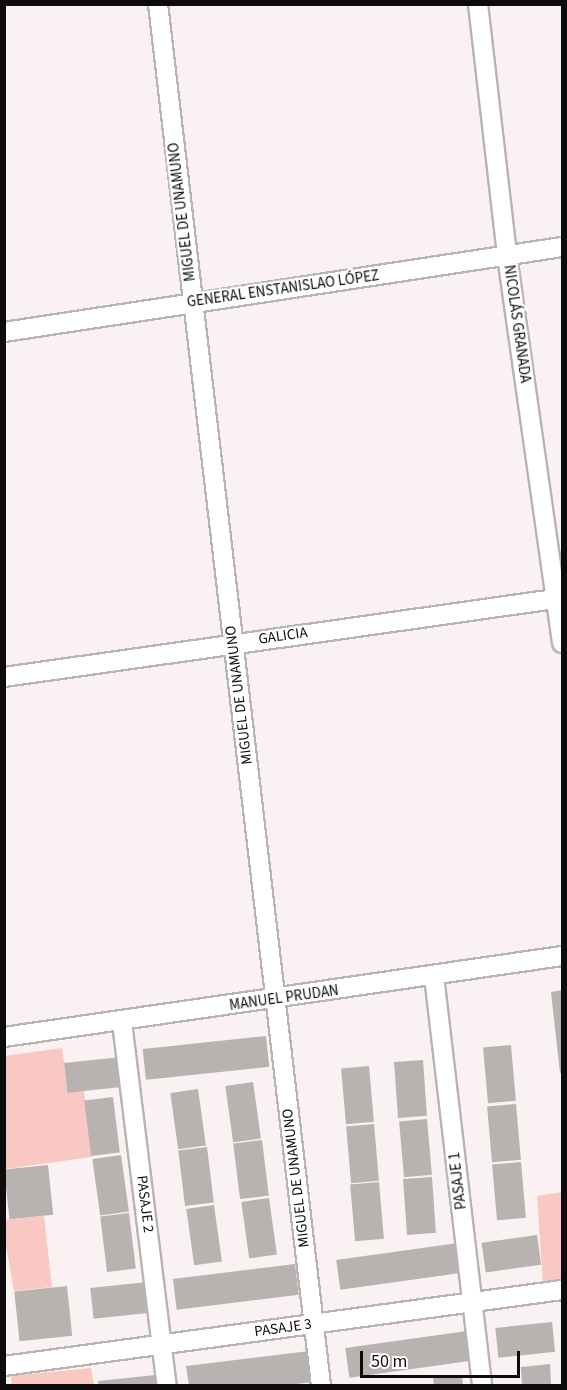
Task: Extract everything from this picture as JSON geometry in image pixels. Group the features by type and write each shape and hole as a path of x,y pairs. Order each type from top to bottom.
{"street":[{"name":"MIGUEL DE UNAMUNO","path":"158,4 321,1386"},
{"name":"NICOLÁS GRANADA","path":"478,4 507,256 560,598 562,643"},
{"name":"GENERAL ENSTANISLAO LÓPEZ","path":"4,332 562,247"},
{"name":"GALICIA","path":"4,677 560,598"},
{"name":"MANUEL PRUDAN","path":"4,1037 122,1022 562,956"},
{"name":"PASAJE 1","path":"435,976 482,1386"},
{"name":"PASAJE 2","path":"122,1022 167,1386"},
{"name":"PASAJE 3","path":"4,1366 562,1290"}],"shaded area":[{"path":"62,1048 64,1062 84,1091 92,1157 5,1169 4,1056"},
{"path":"562,1192 562,1282 543,1284 537,1196"},
{"path":"44,1216 52,1287 14,1291 4,1220"},
{"path":"91,1368 94,1385 12,1385 11,1376"}],"building":[{"path":"562,990 562,1073 560,1073 551,992"},
{"path":"266,1036 269,1067 146,1080 143,1049"},
{"path":"511,1045 516,1101 488,1103 483,1047"},
{"path":"121,1057 124,1087 67,1093 64,1063"},
{"path":"423,1060 427,1116 398,1118 394,1062"},
{"path":"369,1066 374,1122 346,1124 341,1068"},
{"path":"253,1082 261,1138 233,1142 225,1086"},
{"path":"198,1089 206,1145 178,1149 170,1093"},
{"path":"113,1097 120,1153 91,1156 84,1101"},
{"path":"516,1104 521,1160 492,1162 487,1107"},
{"path":"427,1119 432,1175 404,1177 399,1121"},
{"path":"374,1124 379,1181 351,1183 346,1126"},
{"path":"262,1140 269,1196 240,1199 233,1144"},
{"path":"207,1147 214,1203 185,1206 178,1151"},
{"path":"121,1155 129,1211 100,1215 92,1159"},
{"path":"521,1162 526,1218 497,1220 492,1165"},
{"path":"48,1165 53,1215 9,1219 4,1170"},
{"path":"432,1177 436,1233 407,1235 403,1179"},
{"path":"379,1182 384,1239 355,1241 350,1185"},
{"path":"269,1198 277,1254 249,1258 241,1202"},
{"path":"214,1205 222,1261 194,1265 186,1209"},
{"path":"129,1213 136,1269 107,1272 100,1217"},
{"path":"537,1235 541,1265 486,1273 482,1243"},
{"path":"458,1243 462,1273 340,1290 336,1260"},
{"path":"295,1264 299,1295 177,1310 173,1279"},
{"path":"147,1282 150,1313 94,1319 90,1288"},
{"path":"67,1286 72,1336 20,1341 14,1292"},
{"path":"552,1322 555,1352 498,1358 495,1328"},
{"path":"467,1331 471,1361 349,1378 345,1348"},
{"path":"309,1351 313,1382 280,1386 189,1386 186,1366"},
{"path":"550,1364 551,1386 522,1386 521,1367"},
{"path":"155,1375 156,1386 99,1386 98,1381"},
{"path":"462,1376 463,1386 434,1386 433,1378"}]}
